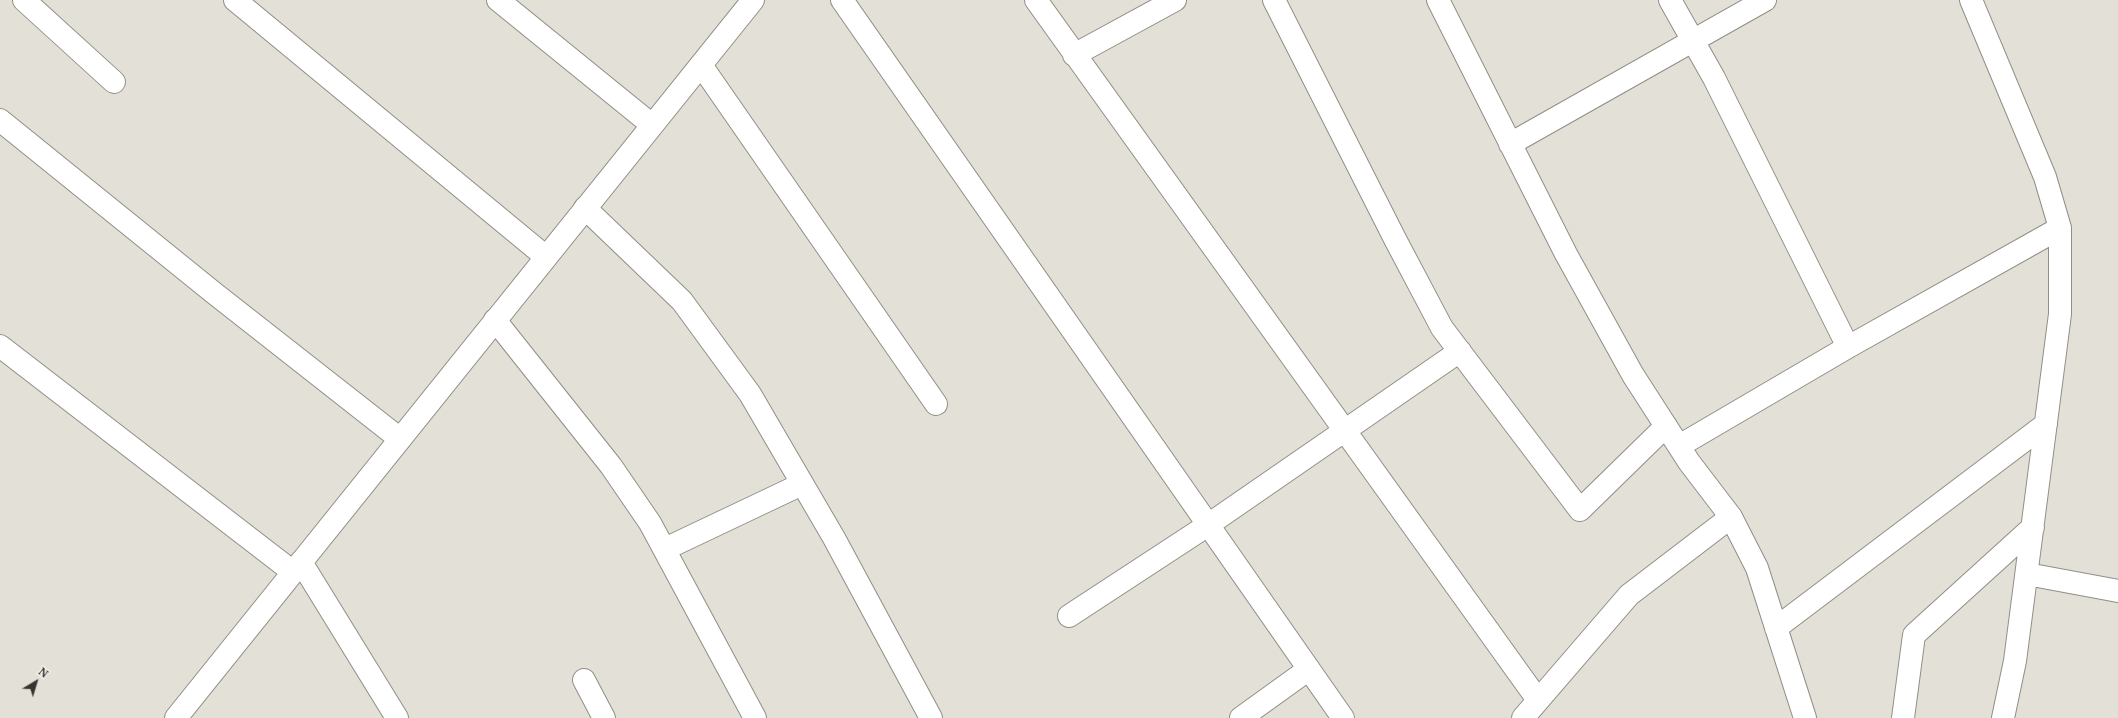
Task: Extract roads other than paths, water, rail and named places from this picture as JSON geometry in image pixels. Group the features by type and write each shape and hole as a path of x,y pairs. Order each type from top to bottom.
{"street":[{"path":"24,0 114,82"},
{"path":"235,0 546,257"},
{"path":"498,0 652,125"},
{"path":"176,718 753,0"},
{"path":"842,0 1343,718"},
{"path":"1036,0 1538,700"},
{"path":"1074,55 1146,7 1174,0"},
{"path":"1274,0 1398,246 1442,328 1580,510 1666,426"},
{"path":"1438,0 1570,261 1634,375 1679,446 1731,517 1757,568 1805,718"},
{"path":"1670,0 1714,78 1848,347"},
{"path":"1510,144 1692,39 1765,0"},
{"path":"1971,0 2045,177 2060,228 2060,314 2015,661 2003,718"},
{"path":"700,65 936,404"},
{"path":"0,120 214,293 400,439"},
{"path":"585,208 682,301 750,394 802,484 931,718"},
{"path":"1679,446 1848,347 2060,228"},
{"path":"495,320 611,466 650,522 755,718"},
{"path":"0,346 297,567 397,718"},
{"path":"1069,616 1208,525 1460,351"},
{"path":"1776,628 2046,424"},
{"path":"664,549 802,484"},
{"path":"1523,718 1629,595 1731,517"},
{"path":"1902,718 1914,635 2033,527"},
{"path":"2027,574 2118,591"},
{"path":"1240,718 1309,669"},
{"path":"584,680 604,718"}]}
